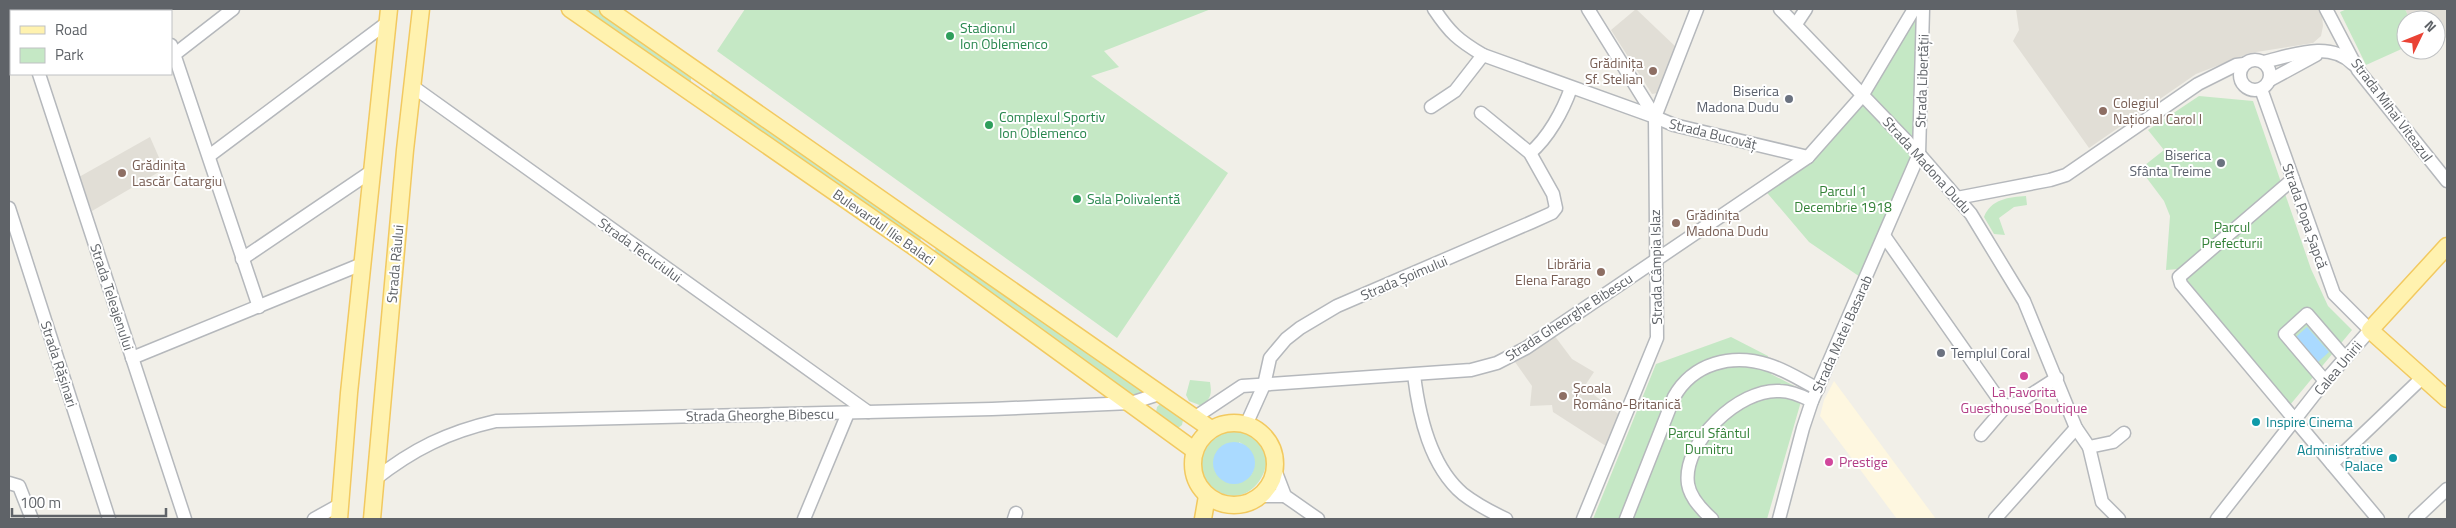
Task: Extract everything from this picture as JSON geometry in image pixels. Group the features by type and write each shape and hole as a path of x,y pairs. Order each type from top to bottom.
{"main road":[{"name":"Strada Râului","path":"372,519 374,480 412,86 422,9"},
{"name":"Bulevardul Ilie Balaci","path":"570,9 914,247 1194,450"},
{"name":"Bulevardul Ilie Balaci","path":"608,9 1211,429"},
{"path":"340,512 362,264 389,16"},
{"name":"Calea Unirii","path":"2370,330 2447,246"},
{"path":"2370,330 2447,399"},
{"path":"1144,412 1159,394"},
{"path":"1228,423 1246,424 1265,437 1272,447 1275,470 1267,489 1260,496 1235,512 1207,496 1195,480 1192,460 1194,450 1204,435 1211,429 1228,423"},
{"path":"1203,519 1207,496"}],"street":[{"path":"233,9 173,49 259,307"},
{"path":"1434,9 1446,27 1458,40 1483,55 1655,117"},
{"name":"Strada Bucovăț","path":"1588,9 1655,117 1669,124 1808,157"},
{"name":"Strada Câmpia Islaz","path":"1583,519 1657,338 1654,262 1655,117 1697,9"},
{"name":"Strada Madona Dudu","path":"1780,9 1919,154 1971,214 2024,301 2076,428 2089,447"},
{"path":"1796,24 1806,9"},
{"name":"Strada Gheorghe Bibescu","path":"1194,418 1242,386 1471,370 1497,363 1526,348 1808,157 1862,96 1914,9"},
{"name":"Strada Libertății","path":"1919,154 1924,9"},
{"name":"Strada Mihai Viteazul","path":"2326,9 2358,70 2447,181"},
{"path":"209,156 389,16"},
{"path":"2244,64 2240,73 2242,82 2250,89 2261,89 2270,80 2326,50 2339,36"},
{"path":"1957,198 2050,180 2066,175 2198,84 2250,60 2264,62 2326,50 2343,56 2358,70"},
{"path":"1431,107 1455,91 1483,55"},
{"path":"2264,62 2270,70 2270,80"},
{"name":"Strada Teleajenului","path":"39,75 185,519"},
{"path":"2198,84 2216,80 2242,82"},
{"name":"Strada Tecuciului","path":"412,86 868,412"},
{"path":"1530,154 1555,120 1571,88"},
{"name":"Strada Popa Șapcă","path":"2261,89 2334,294 2370,330"},
{"name":"Strada Șoimului","path":"1246,424 1264,385 1266,367 1274,352 1286,339 1321,315 1552,213 1556,208 1555,199 1530,154 1480,113"},
{"name":"Strada Matei Basarab","path":"1782,517 1803,428 1812,401 1885,237 1919,154"},
{"path":"242,259 372,171"},
{"path":"2293,180 2179,277 2181,284 2378,519"},
{"name":"Strada Rășinari","path":"9,208 109,519"},
{"path":"914,247 925,231"},
{"path":"1885,237 2000,401 2006,406"},
{"path":"132,358 362,264"},
{"path":"2325,381 2285,334 2306,314 2345,358"},
{"name":"Calea Unirii","path":"2217,519 2325,381 2370,330"},
{"path":"1626,519 1674,397 1681,384 1694,372 1711,364 1732,360 1750,361 1769,365 1818,389"},
{"path":"1414,375 1417,398 1426,435 1446,474 1462,493 1506,519"},
{"path":"1981,435 2006,406 2018,402 2057,378"},
{"path":"2332,464 2423,378"},
{"path":"1712,519 1699,505 1688,485 1691,464 1711,427 1736,405 1764,393 1778,390 1812,401"},
{"name":"Strada Gheorghe Bibescu","path":"374,480 400,460 432,442 463,429 496,421 848,413 1131,403 1159,394"},
{"path":"804,519 848,413"},
{"path":"1995,519 2076,428"},
{"path":"2119,519 2102,502 2089,447 2113,442 2124,434"},
{"path":"1275,470 1285,496 1318,519"},
{"path":"9,483 19,486 32,519"},
{"path":"2415,519 2447,489"},
{"path":"1260,496 1285,496"},
{"path":"314,519 340,512"}],"shaded area":[{"name":"Grădinița Sf. Stelian","path":"1636,9 1678,49 1658,93 1652,94 1611,30"},
{"name":"Colegiul Național Carol I","path":"2016,9 2319,9 2322,15 2323,26 2321,36 2313,43 2250,53 2196,74 2089,148 2013,41 2019,30"},
{"path":"2447,9 2447,37 2446,10 2405,10"},
{"name":"Grădinița Lascăr Catargiu","path":"150,137 164,169 92,211 79,177"},
{"name":"Școala Româno-Britanică","path":"1554,335 1572,359 1594,372 1584,387 1621,416 1609,448 1553,412 1552,405 1530,406 1532,386 1515,362"},
{"path":"1834,381 1936,519 1897,519 1820,416 1824,400"}],"green space":[{"path":"578,9 596,9 691,75 691,84"},
{"name":"Complexul Sportiv Ion Oblemenco","path":"745,9 1211,9 1104,51 1119,67 1091,76 1228,173 1117,338 717,51"},
{"name":"Parcul 1 Decembrie 1918","path":"1919,9 1920,138 1866,281 1809,242 1763,188 1809,158"},
{"path":"2347,9 2405,9 2396,10 2396,52 2366,65 2340,12"},
{"path":"716,92 919,234 921,239 918,243 709,99 712,93"},
{"name":"Parcul Prefecturii","path":"2199,96 2253,101 2311,269 2328,306 2352,330 2290,405 2178,269 2166,270 2170,216 2164,201 2140,169 2164,150 2148,130"},
{"path":"2026,196 2027,205 2014,207 1999,218 2005,235 1994,234 1984,217 1991,206 2001,200"},
{"path":"937,248 1141,388 1143,395 1135,397 932,252"},
{"name":"Parcul Sfântul Dumitru","path":"1731,337 1768,356 1771,374 1804,391 1767,519 1593,519 1656,364"},
{"path":"1190,380 1210,382 1210,396 1202,406 1189,401 1186,395"},
{"path":"1160,404 1178,415 1183,420 1182,425 1178,428 1156,412"},
{"path":"1228,431 1250,435 1263,445 1266,459 1263,474 1255,487 1242,495 1226,495 1210,485 1204,477 1202,461 1204,454 1213,440","holes":["1239,442 1253,456 1254,465 1251,475"]}],"water":[{"path":"2307,327 2329,352 2318,362 2296,337"},
{"path":"1230,442 1238,442 1249,448 1255,463 1249,478 1238,484 1230,484 1219,478 1213,467 1213,459 1219,448"}],"place":[{"name":"Stadionul Ion Oblemenco","path":"950,36"},
{"name":"Grădinița Sf. Stelian","path":"1653,71"},
{"name":"Biserica Madona Dudu","path":"1789,99"},
{"name":"Colegiul Național Carol I","path":"2103,111"},
{"name":"Complexul Sportiv Ion Oblemenco","path":"989,125"},
{"name":"Biserica Sfânta Treime","path":"2221,163"},
{"name":"Grădinița Lascăr Catargiu","path":"122,173"},
{"name":"Sala Polivalentă","path":"1077,199"},
{"name":"Grădinița Madona Dudu","path":"1676,223"},
{"name":"Librăria Elena Farago","path":"1601,272"},
{"name":"Templul Coral","path":"1941,353"},
{"name":"La Favorita Guesthouse Boutique","path":"2024,376"},
{"name":"Școala Româno-Britanică","path":"1563,396"},
{"name":"Inspire Cinema","path":"2256,422"},
{"name":"Administrative Palace","path":"2393,458"},
{"name":"Prestige","path":"1829,462"}]}
